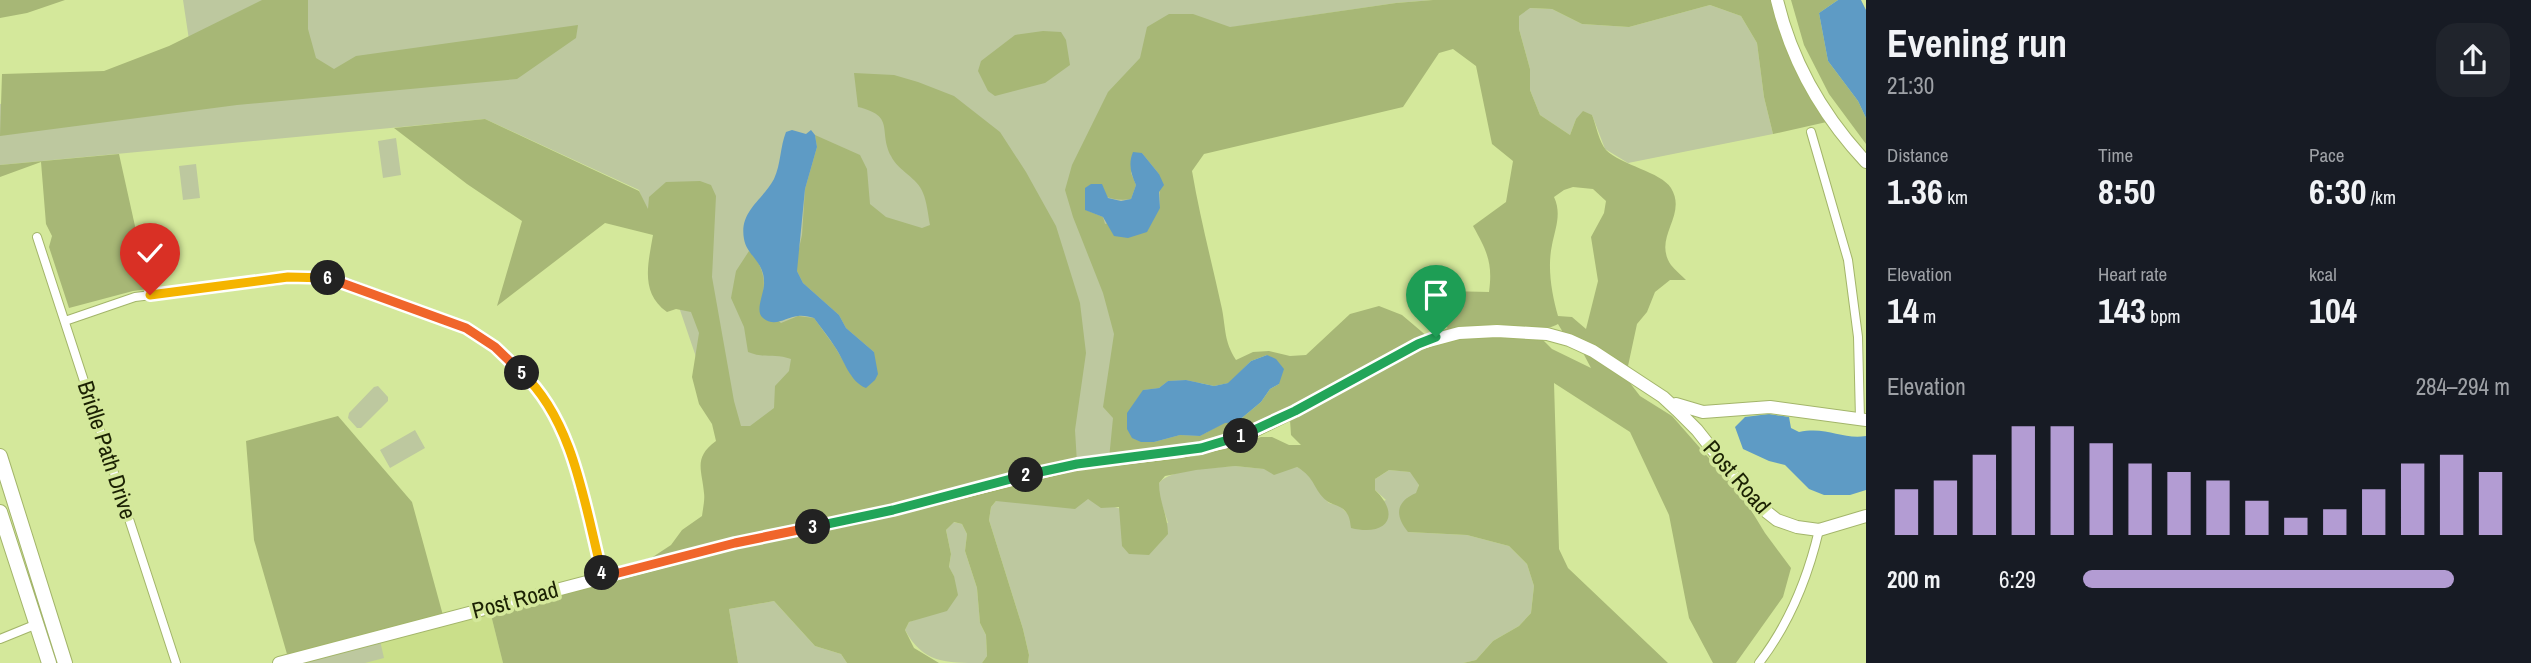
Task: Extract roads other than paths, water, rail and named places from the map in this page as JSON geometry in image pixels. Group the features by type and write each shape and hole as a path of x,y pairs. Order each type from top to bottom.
{"main road":[{"path":"1777,0 1789,41 1813,93 1841,134 1866,162"},
{"name":"Post Road","path":"279,663 735,543 884,512 1077,464 1181,452 1224,443 1295,411 1418,344 1459,332 1524,332 1569,340 1616,365 1663,397 1682,407 1703,412 1770,407 1863,420"},
{"name":"Post Road","path":"1663,397 1697,430 1765,512 1790,525 1819,530 1866,516"},
{"path":"1697,430 1696,419 1703,412"},
{"path":"0,456 65,663"},
{"path":"0,512 49,663"}],"street":[{"path":"1811,132 1848,260 1858,337 1863,420"},
{"name":"Bridle Path Drive","path":"37,237 176,663"},
{"path":"65,321 135,297 312,276 347,283 466,328 495,347 530,380 557,418 568,445 603,577"},
{"path":"1759,663 1796,600 1813,555 1819,530"},
{"path":"0,639 37,624"}],"water":[{"path":"1838,0 1861,0 1866,10 1866,118 1858,101 1828,61 1819,13"},
{"path":"792,130 806,134 811,130 815,135 817,147 805,189 797,271 803,283 839,315 846,328 874,352 878,374 866,388 852,376 833,343 814,318 800,316 772,322 760,315 763,275 748,250 743,229 748,214 774,179 786,132"},
{"path":"1133,152 1142,153 1159,174 1164,185 1159,192 1160,208 1147,232 1128,238 1114,236 1103,217 1085,210 1085,188 1091,184 1102,184 1108,198 1121,201 1131,199 1136,185 1131,169"},
{"path":"1267,355 1276,359 1284,369 1279,384 1270,389 1261,402 1237,422 1225,423 1200,436 1180,435 1154,442 1141,442 1132,438 1127,429 1127,413 1143,390 1159,388 1168,381 1186,380 1214,386 1228,383 1251,361"},
{"path":"1769,414 1789,417 1791,428 1799,432 1818,431 1866,436 1866,490 1850,495 1824,495 1809,489 1785,465 1743,449 1735,427 1745,417"}]}
